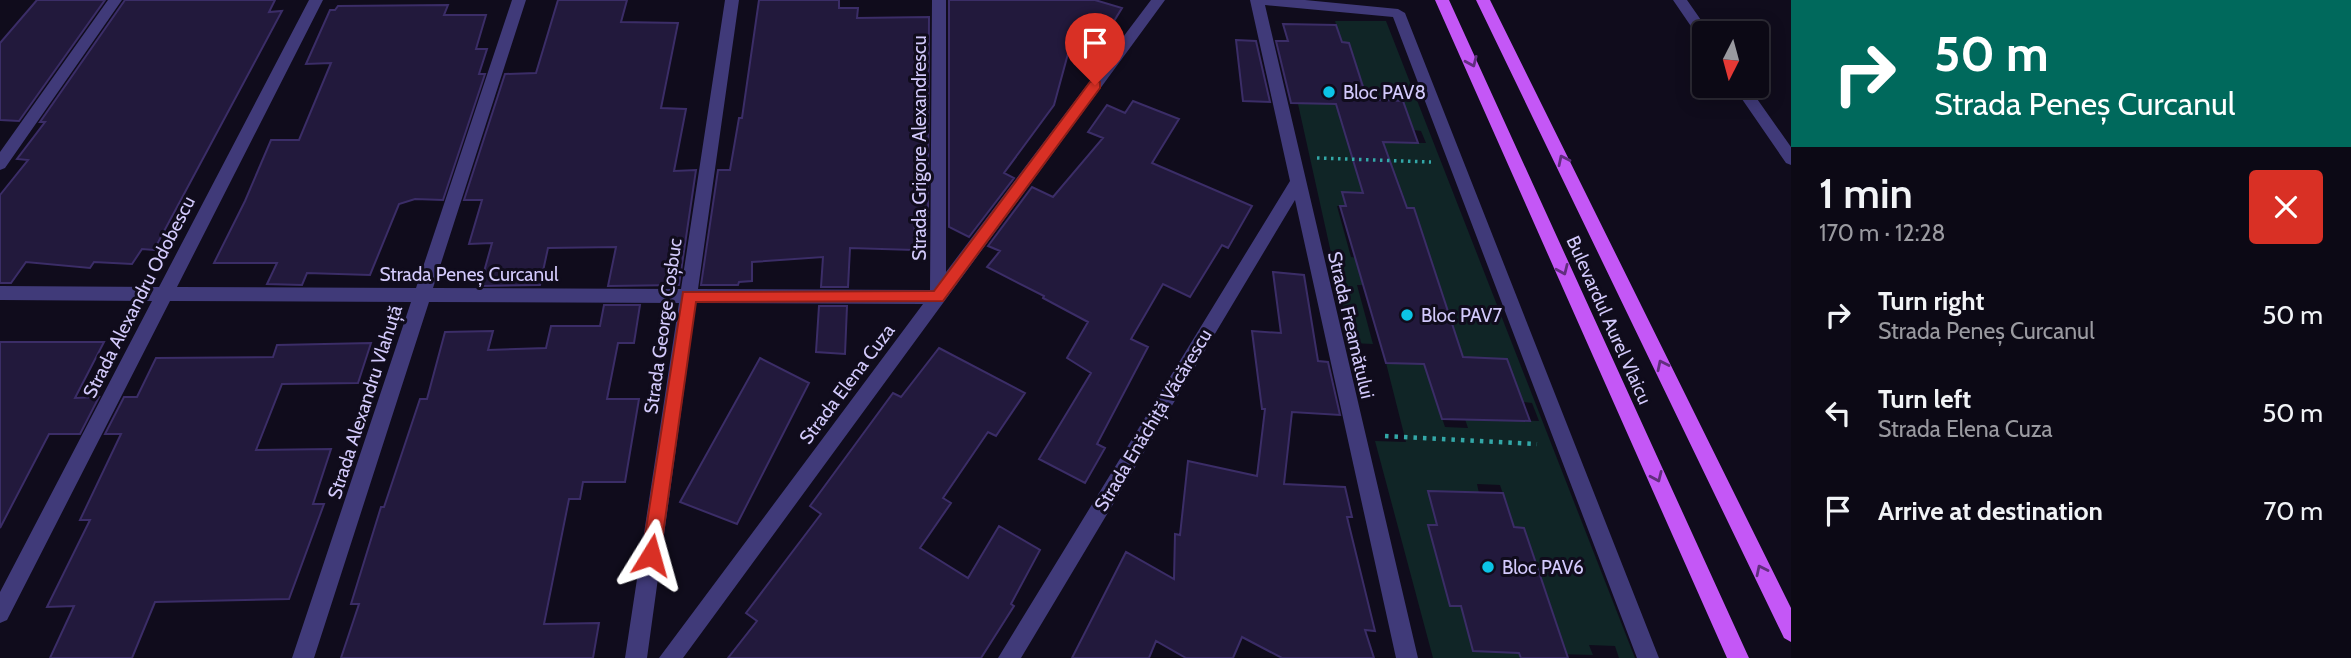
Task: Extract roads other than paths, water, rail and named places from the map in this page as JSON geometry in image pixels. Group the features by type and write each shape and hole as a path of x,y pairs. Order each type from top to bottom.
{"main road":[{"name":"Bulevardul Aurel Vlaicu","path":"1442,0 1738,658"},
{"name":"Bulevardul Aurel Vlaicu","path":"1483,0 1791,631"}],"street":[{"path":"0,164 115,0"},
{"name":"Strada Alexandru Odobescu","path":"0,613 316,0"},
{"name":"Strada Alexandru Vlahuță","path":"303,658 519,0"},
{"name":"Strada George Coșbuc","path":"636,658 732,0"},
{"name":"Strada Grigore Alexandrescu","path":"938,297 939,0"},
{"name":"Strada Elena Cuza","path":"670,658 1158,0"},
{"path":"1257,0 1398,13 1648,658"},
{"name":"Strada Freamătului","path":"1257,0 1407,658"},
{"path":"1680,0 1694,21"},
{"path":"1748,98 1791,159"},
{"name":"Strada Enăchiță Văcărescu","path":"1009,658 1297,183"},
{"name":"Strada Peneș Curcanul","path":"0,293 938,297"}],"place":[{"name":"Bloc PAV8","path":"1329,92"},
{"name":"Bloc PAV7","path":"1407,315"},
{"name":"Bloc PAV6","path":"1488,567"}]}
